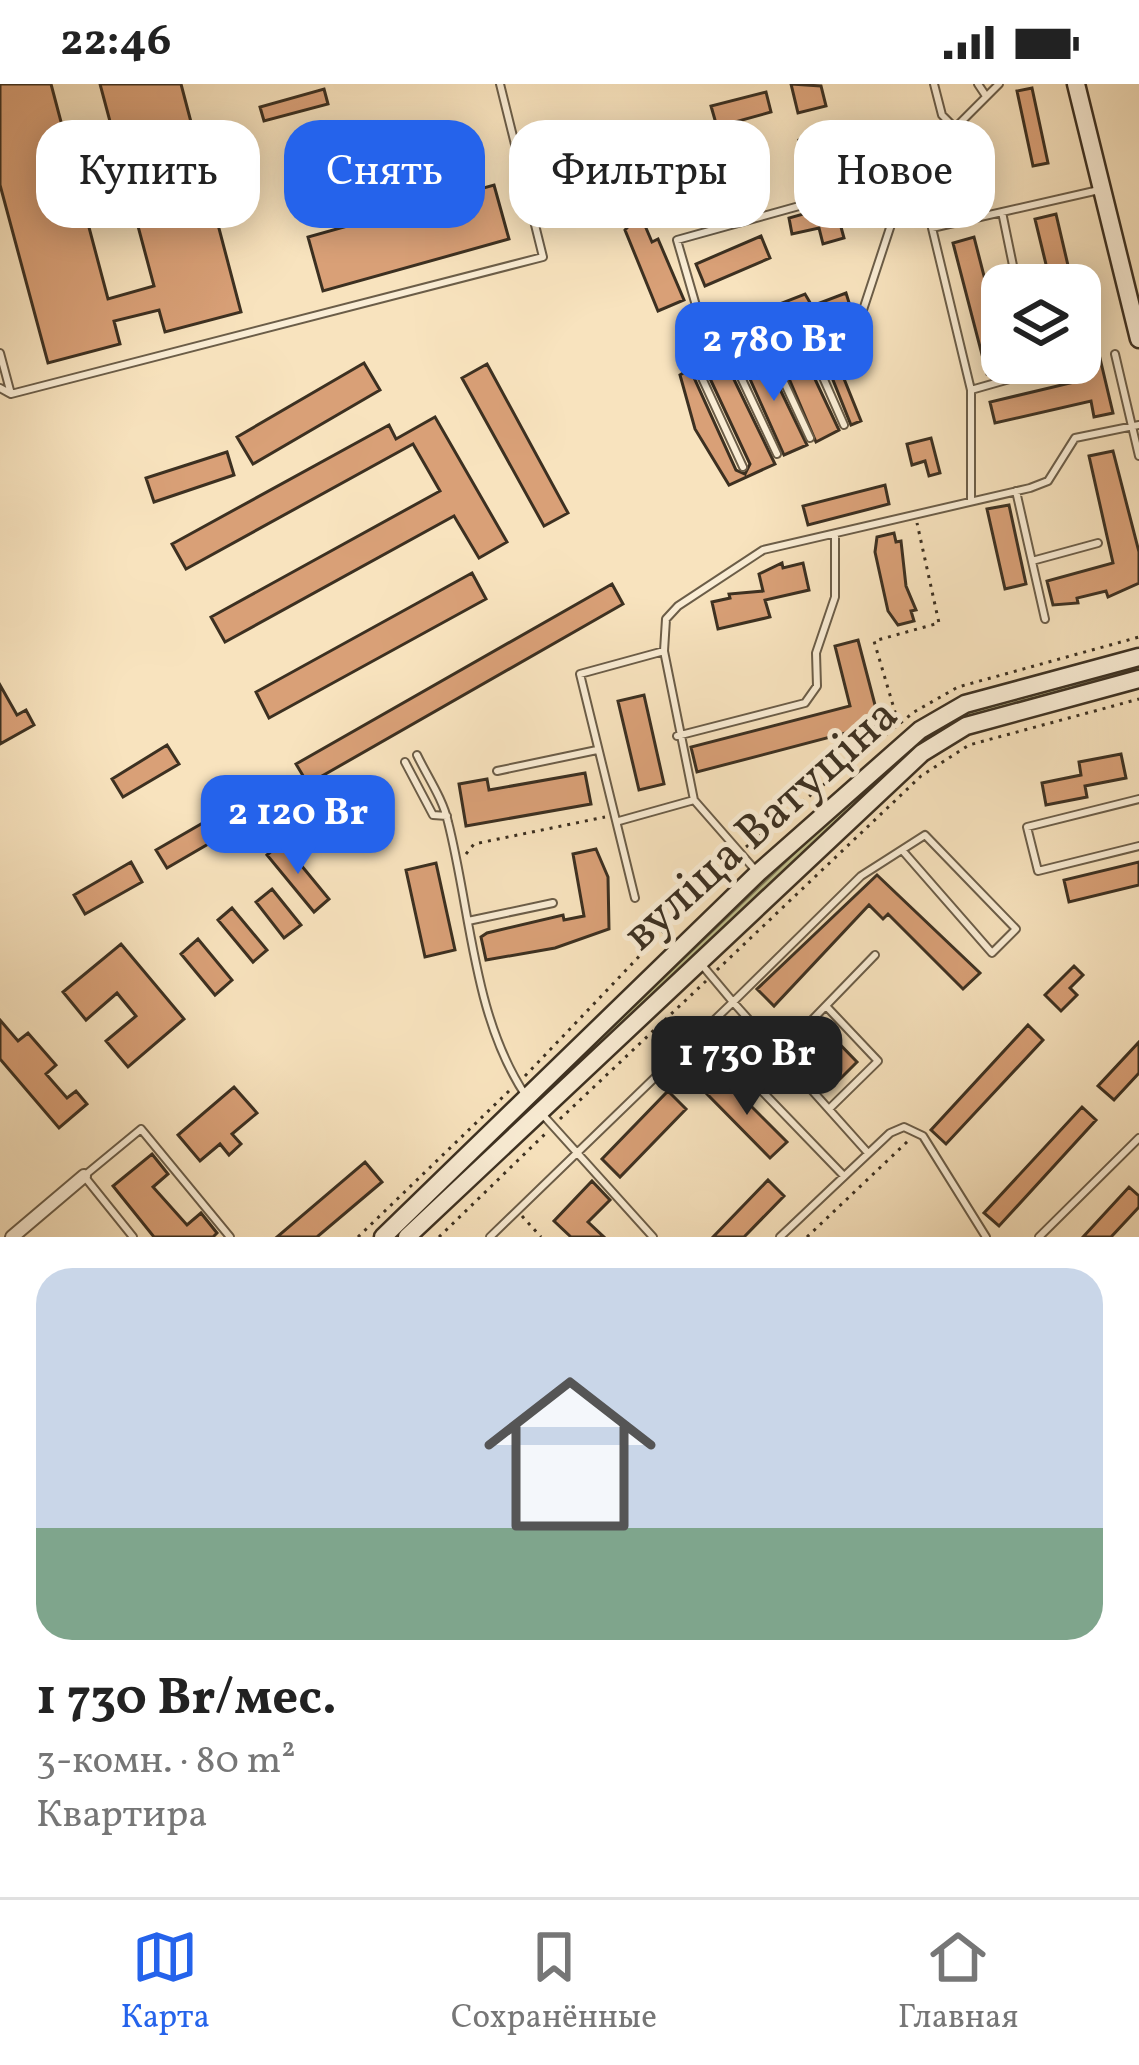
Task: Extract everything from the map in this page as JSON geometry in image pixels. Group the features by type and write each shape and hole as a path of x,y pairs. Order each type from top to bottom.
{"street":[{"path":"1076,84 1139,339"},
{"name":"вуліца Ватуціна","path":"383,1237 540,1112 758,873 920,730 964,704 1139,657"},
{"name":"вуліца Ватуціна","path":"406,1237 540,1112 705,969 922,753 967,726 1139,680"},
{"path":"12,1237 85,1176"}],"lane":[{"path":"0,388 10,394 542,257 500,84"},
{"path":"934,84 947,120"},
{"path":"977,84 986,96"},
{"path":"960,120 999,84"},
{"path":"971,502 971,390 932,228 1102,189"},
{"path":"697,309 677,240 794,207"},
{"path":"1003,212 1013,264"},
{"path":"742,467 696,365 862,313 890,228"},
{"path":"728,307 746,350"},
{"path":"803,332 844,425"},
{"path":"766,343 810,438"},
{"path":"0,353 10,394"},
{"path":"730,354 777,454"},
{"path":"1115,354 1136,425 1139,456"},
{"path":"971,390 992,384"},
{"path":"758,873 694,800 677,736 664,651 666,619 678,606 763,550 1048,481 1075,438 1136,425"},
{"path":"1016,491 1045,619"},
{"path":"677,736 805,704 817,686 816,653 835,597 835,533"},
{"path":"1031,561 1098,543"},
{"path":"635,898 580,674 664,651"},
{"path":"497,771 597,750"},
{"path":"417,755 447,816 505,1066 652,1237"},
{"path":"405,762 433,815 447,816"},
{"path":"1139,799 1027,827 1038,871 1139,846"},
{"path":"618,817 694,800"},
{"path":"490,1237 861,876 925,835 1016,929 992,952 902,850"},
{"path":"468,921 553,903"},
{"path":"780,1053 875,955"},
{"path":"705,969 868,1153"},
{"path":"826,1006 878,1061 829,1109"},
{"path":"703,1030 844,1176"},
{"path":"133,1237 85,1176 141,1129 230,1237"},
{"path":"780,1237 896,1129 918,1131 986,1237"},
{"path":"1040,1237 1139,1138"}],"path":[{"path":"898,724 874,641 939,623 915,514"},
{"path":"439,1237 540,1112 921,776 969,745 1139,699"},
{"path":"457,864 474,844 618,817"},
{"path":"807,1237 918,1131"},
{"path":"517,1211 541,1237"}],"green space":[{"path":"1139,665 1139,672 960,721 893,768 398,1237 390,1237 889,763 960,714"}],"building":[{"path":"0,84 51,84 61,120 36,120 36,228 89,228 108,299 154,286 138,228 219,228 241,312 165,332 159,310 114,321 120,344 48,363 0,185"},
{"path":"100,84 181,84 190,120 110,120"},
{"path":"791,84 821,86 826,106 798,113"},
{"path":"1032,88 1048,163 1033,166 1017,91"},
{"path":"324,89 328,104 264,121 260,107"},
{"path":"766,92 771,112 742,120 715,120 711,106"},
{"path":"494,185 509,239 323,291 308,237 340,228 485,228 485,188"},
{"path":"1056,214 1068,264 1046,264 1035,219"},
{"path":"794,217 794,228 819,228 792,234 789,218"},
{"path":"646,228 652,242 658,239 684,300 658,311 625,230"},
{"path":"819,228 841,228 844,238 823,244"},
{"path":"761,236 770,258 705,286 696,264"},
{"path":"974,237 981,264 981,351 953,243"},
{"path":"846,293 851,309 752,340 741,319 805,294 812,306"},
{"path":"726,321 734,341 700,356 693,335"},
{"path":"858,322 861,331 830,344 861,421 851,425 815,335"},
{"path":"797,341 839,430 816,442 776,348"},
{"path":"762,352 807,445 784,455 741,359"},
{"path":"364,363 380,390 253,464 237,437"},
{"path":"726,363 775,464 729,485 695,429 680,375 690,369 736,470 745,474 750,464 706,370"},
{"path":"1101,363 1113,413 1094,417 1091,401 995,423 990,402 1066,384 1101,384"},
{"path":"487,364 568,513 544,526 462,378"},
{"path":"435,417 507,542 479,558 454,516 225,642 211,617 440,491 413,444 186,569 172,544 389,425 396,439"},
{"path":"931,438 940,473 929,476 925,461 912,465 907,444"},
{"path":"1113,451 1139,552 1139,583 1108,597 1106,591 1077,598 1078,603 1053,605 1047,581 1113,563 1089,456"},
{"path":"227,452 234,475 154,502 146,478"},
{"path":"885,485 889,504 808,525 803,506"},
{"path":"1009,505 1026,584 1005,589 987,509"},
{"path":"894,533 896,542 901,541 906,586 916,610 911,611 914,621 898,625 888,611 875,552 877,537"},
{"path":"782,563 783,568 803,563 809,590 765,600 770,617 718,629 712,602 730,598 729,594 763,591 759,574"},
{"path":"472,573 486,599 269,718 256,692"},
{"path":"612,584 623,604 308,784 296,764"},
{"path":"858,640 880,724 697,772 691,747 850,706 835,646"},
{"path":"0,685 17,715 26,710 34,725 0,744"},
{"path":"644,695 664,784 639,790 618,701"},
{"path":"167,745 179,764 123,797 112,779"},
{"path":"1121,754 1126,778 1085,786 1087,797 1046,805 1042,783 1081,775 1079,762"},
{"path":"585,773 591,804 466,826 459,784 487,779 489,790"},
{"path":"267,786 277,804 167,868 156,850"},
{"path":"282,842 329,899 314,912 267,855"},
{"path":"596,849 608,877 609,929 555,948 486,960 481,937 487,933 563,915 564,920 584,916 573,854"},
{"path":"131,862 142,882 85,914 74,895"},
{"path":"1139,862 1139,885 1069,902 1064,880"},
{"path":"436,863 455,950 425,957 406,870"},
{"path":"877,875 980,973 963,989 888,914 883,919 869,905 774,1006 757,989"},
{"path":"272,889 301,925 284,938 256,902"},
{"path":"232,908 267,950 253,962 218,920"},
{"path":"198,939 232,980 215,995 181,954"},
{"path":"121,944 184,1019 128,1067 106,1041 136,1016 117,993 86,1020 63,992"},
{"path":"1074,966 1083,975 1070,988 1077,995 1061,1011 1045,995"},
{"path":"0,1020 18,1041 28,1033 56,1065 46,1074 67,1098 76,1091 87,1104 59,1128 0,1059"},
{"path":"1028,1025 1043,1040 946,1144 931,1130"},
{"path":"825,1029 857,1062 839,1080 806,1047"},
{"path":"1139,1042 1139,1073 1114,1100 1098,1086"},
{"path":"723,1078 787,1142 770,1158 707,1094"},
{"path":"234,1087 257,1113 232,1134 241,1144 229,1155 220,1144 200,1161 178,1135"},
{"path":"668,1091 686,1109 620,1177 602,1159"},
{"path":"1082,1107 1096,1120 999,1226 984,1213"},
{"path":"152,1154 168,1174 153,1187 187,1225 201,1213 217,1233 213,1237 154,1237 113,1186"},
{"path":"365,1162 382,1182 317,1237 277,1237"},
{"path":"768,1180 784,1196 744,1237 713,1237"},
{"path":"592,1181 610,1200 588,1222 604,1237 571,1237 554,1221"},
{"path":"1129,1187 1139,1196 1139,1207 1111,1237 1083,1237"}]}
